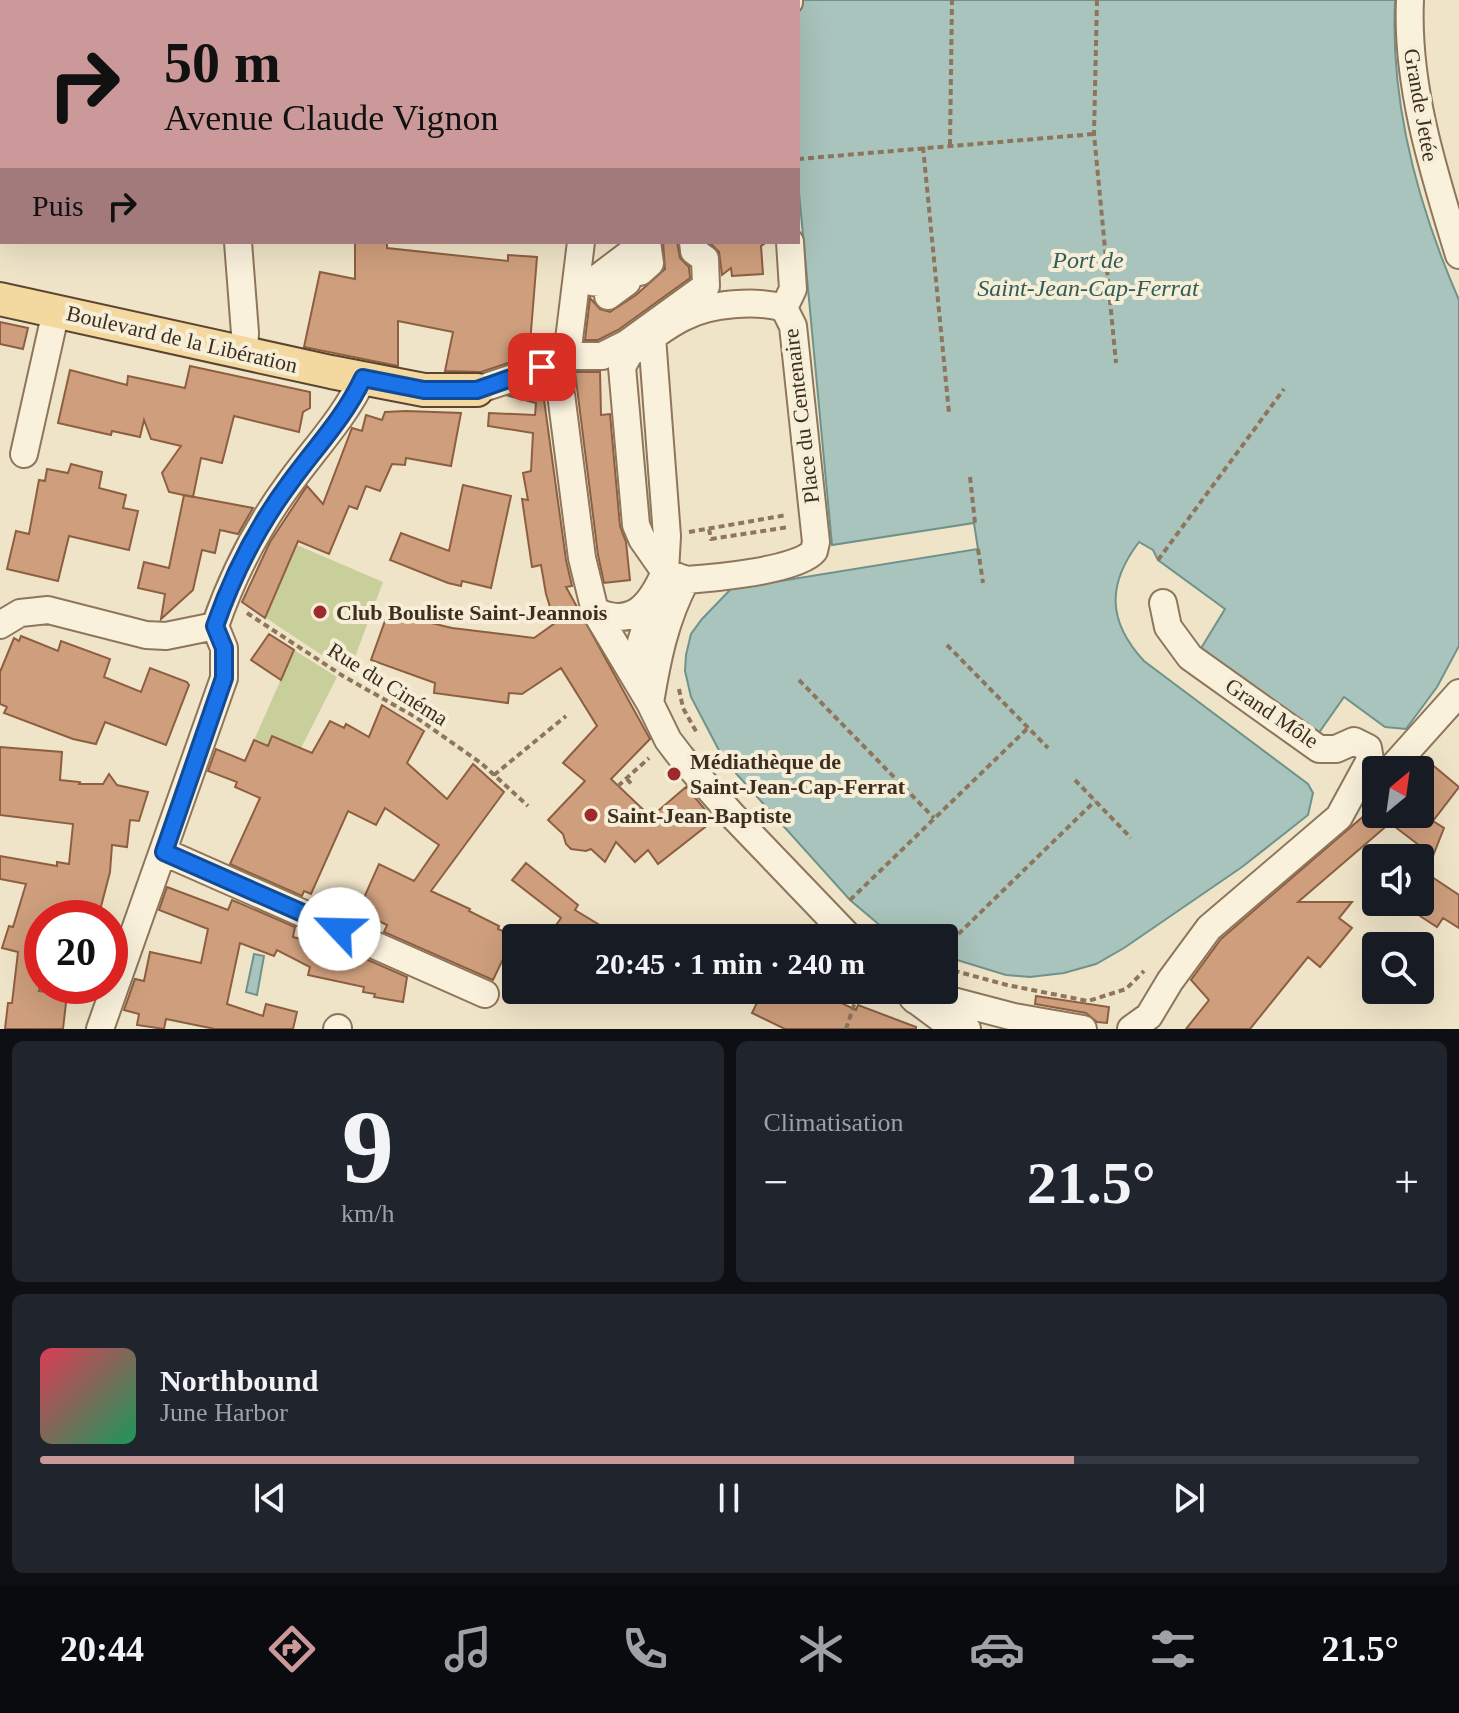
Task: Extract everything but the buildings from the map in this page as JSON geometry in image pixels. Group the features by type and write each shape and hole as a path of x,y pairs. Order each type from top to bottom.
{"main road":[{"name":"Boulevard de la Libération","path":"0,299 424,390 477,390"}],"street":[{"name":"Grande Jetée","path":"1410,0 1408,35 1428,153 1459,255"},
{"path":"238,244 244,352"},
{"path":"477,390 534,371 552,361 559,350 574,244"},
{"path":"581,244 567,356 602,356 626,344 706,286 705,259 694,251 693,244"},
{"path":"641,244 592,282 609,284 608,296 627,282 623,276 635,266 640,272 650,263 647,244"},
{"path":"674,244 684,256 682,244"},
{"path":"716,244 722,306"},
{"path":"784,308 793,289 790,244"},
{"name":"Place du Centenaire","path":"765,302 784,308 793,326 804,518 814,551 801,562 723,578 669,581 636,525 622,367 629,354 686,315 722,306 765,302"},
{"path":"24,454 56,311"},
{"path":"650,703 658,650 677,598 669,581 652,337"},
{"path":"552,361 561,394 582,558 595,611 650,703 668,740 733,816 837,924"},
{"path":"100,1029 224,678 224,648 215,626 225,599 255,539 287,486 355,396 363,378"},
{"path":"595,611 608,617 624,618 647,606 669,581"},
{"name":"Grand Môle","path":"1163,603 1168,627 1190,657 1319,749 1336,749 1354,741 1368,748 1369,756"},
{"path":"0,625 20,613 48,610 146,635 166,636 215,626"},
{"path":"1403,756 1459,693"},
{"path":"1131,1029 1149,1016 1209,928 1339,817 1362,791"},
{"path":"164,852 485,994"},
{"path":"958,1002 1014,1017 1083,1029"},
{"path":"922,1004 944,1021 967,1029"}],"path":[{"path":"950,145 952,0"},
{"path":"1097,0 1094,134 1116,363"},
{"path":"800,159 1094,134"},
{"path":"923,147 949,413"},
{"path":"1158,560 1284,389"},
{"path":"970,477 975,523"},
{"path":"709,529 711,539 804,518"},
{"path":"667,536 804,518"},
{"path":"978,549 983,583"},
{"name":"Rue du Cinéma","path":"225,599 343,676 417,718 481,763 528,806"},
{"path":"947,645 1048,748"},
{"path":"677,679 683,708 701,741"},
{"path":"799,680 934,818"},
{"path":"494,775 566,716"},
{"path":"850,900 1028,728"},
{"path":"618,786 668,740"},
{"path":"627,779 633,786"},
{"path":"1075,780 1131,838"},
{"path":"958,934 1095,801"},
{"path":"839,897 849,908"},
{"path":"958,972 1088,1001 1126,989 1149,967"},
{"path":"846,1029 854,1004"}],"green space":[{"name":"Club Bouliste Saint-Jeannois","path":"297,545 383,582 349,673 266,618"},
{"path":"294,650 337,677 296,758 287,742 273,736 268,746 254,740"}],"water":[{"name":"Port de Saint-Jean-Cap-Ferrat","path":"800,0 1395,0 1397,77 1410,153 1431,228 1459,300 1459,646 1437,687 1406,729 1385,727 1344,697 1318,734 1200,650 1225,609 1158,560 1153,550 1139,542 1121,573 1116,602 1123,631 1132,646 1144,661 1308,784 1313,793 1308,815 1242,867 1124,948 1096,964 1064,973 1030,977 1006,975 958,960 958,924 878,924 850,900 724,760 691,697 685,671 691,634 731,589 978,549 974,523 832,545 800,203"},
{"path":"254,954 264,956 257,995 246,992"}],"place":[{"name":"Club Bouliste Saint-Jeannois","path":"320,612"},
{"name":"Médiathèque de Saint-Jean-Cap-Ferrat","path":"674,774"},
{"name":"Saint-Jean-Baptiste","path":"591,815"}],"route":[{"path":"339,929 164,852 224,678 224,648 215,626 255,539 287,486 355,396 363,378 424,390 477,390 542,367"}]}
